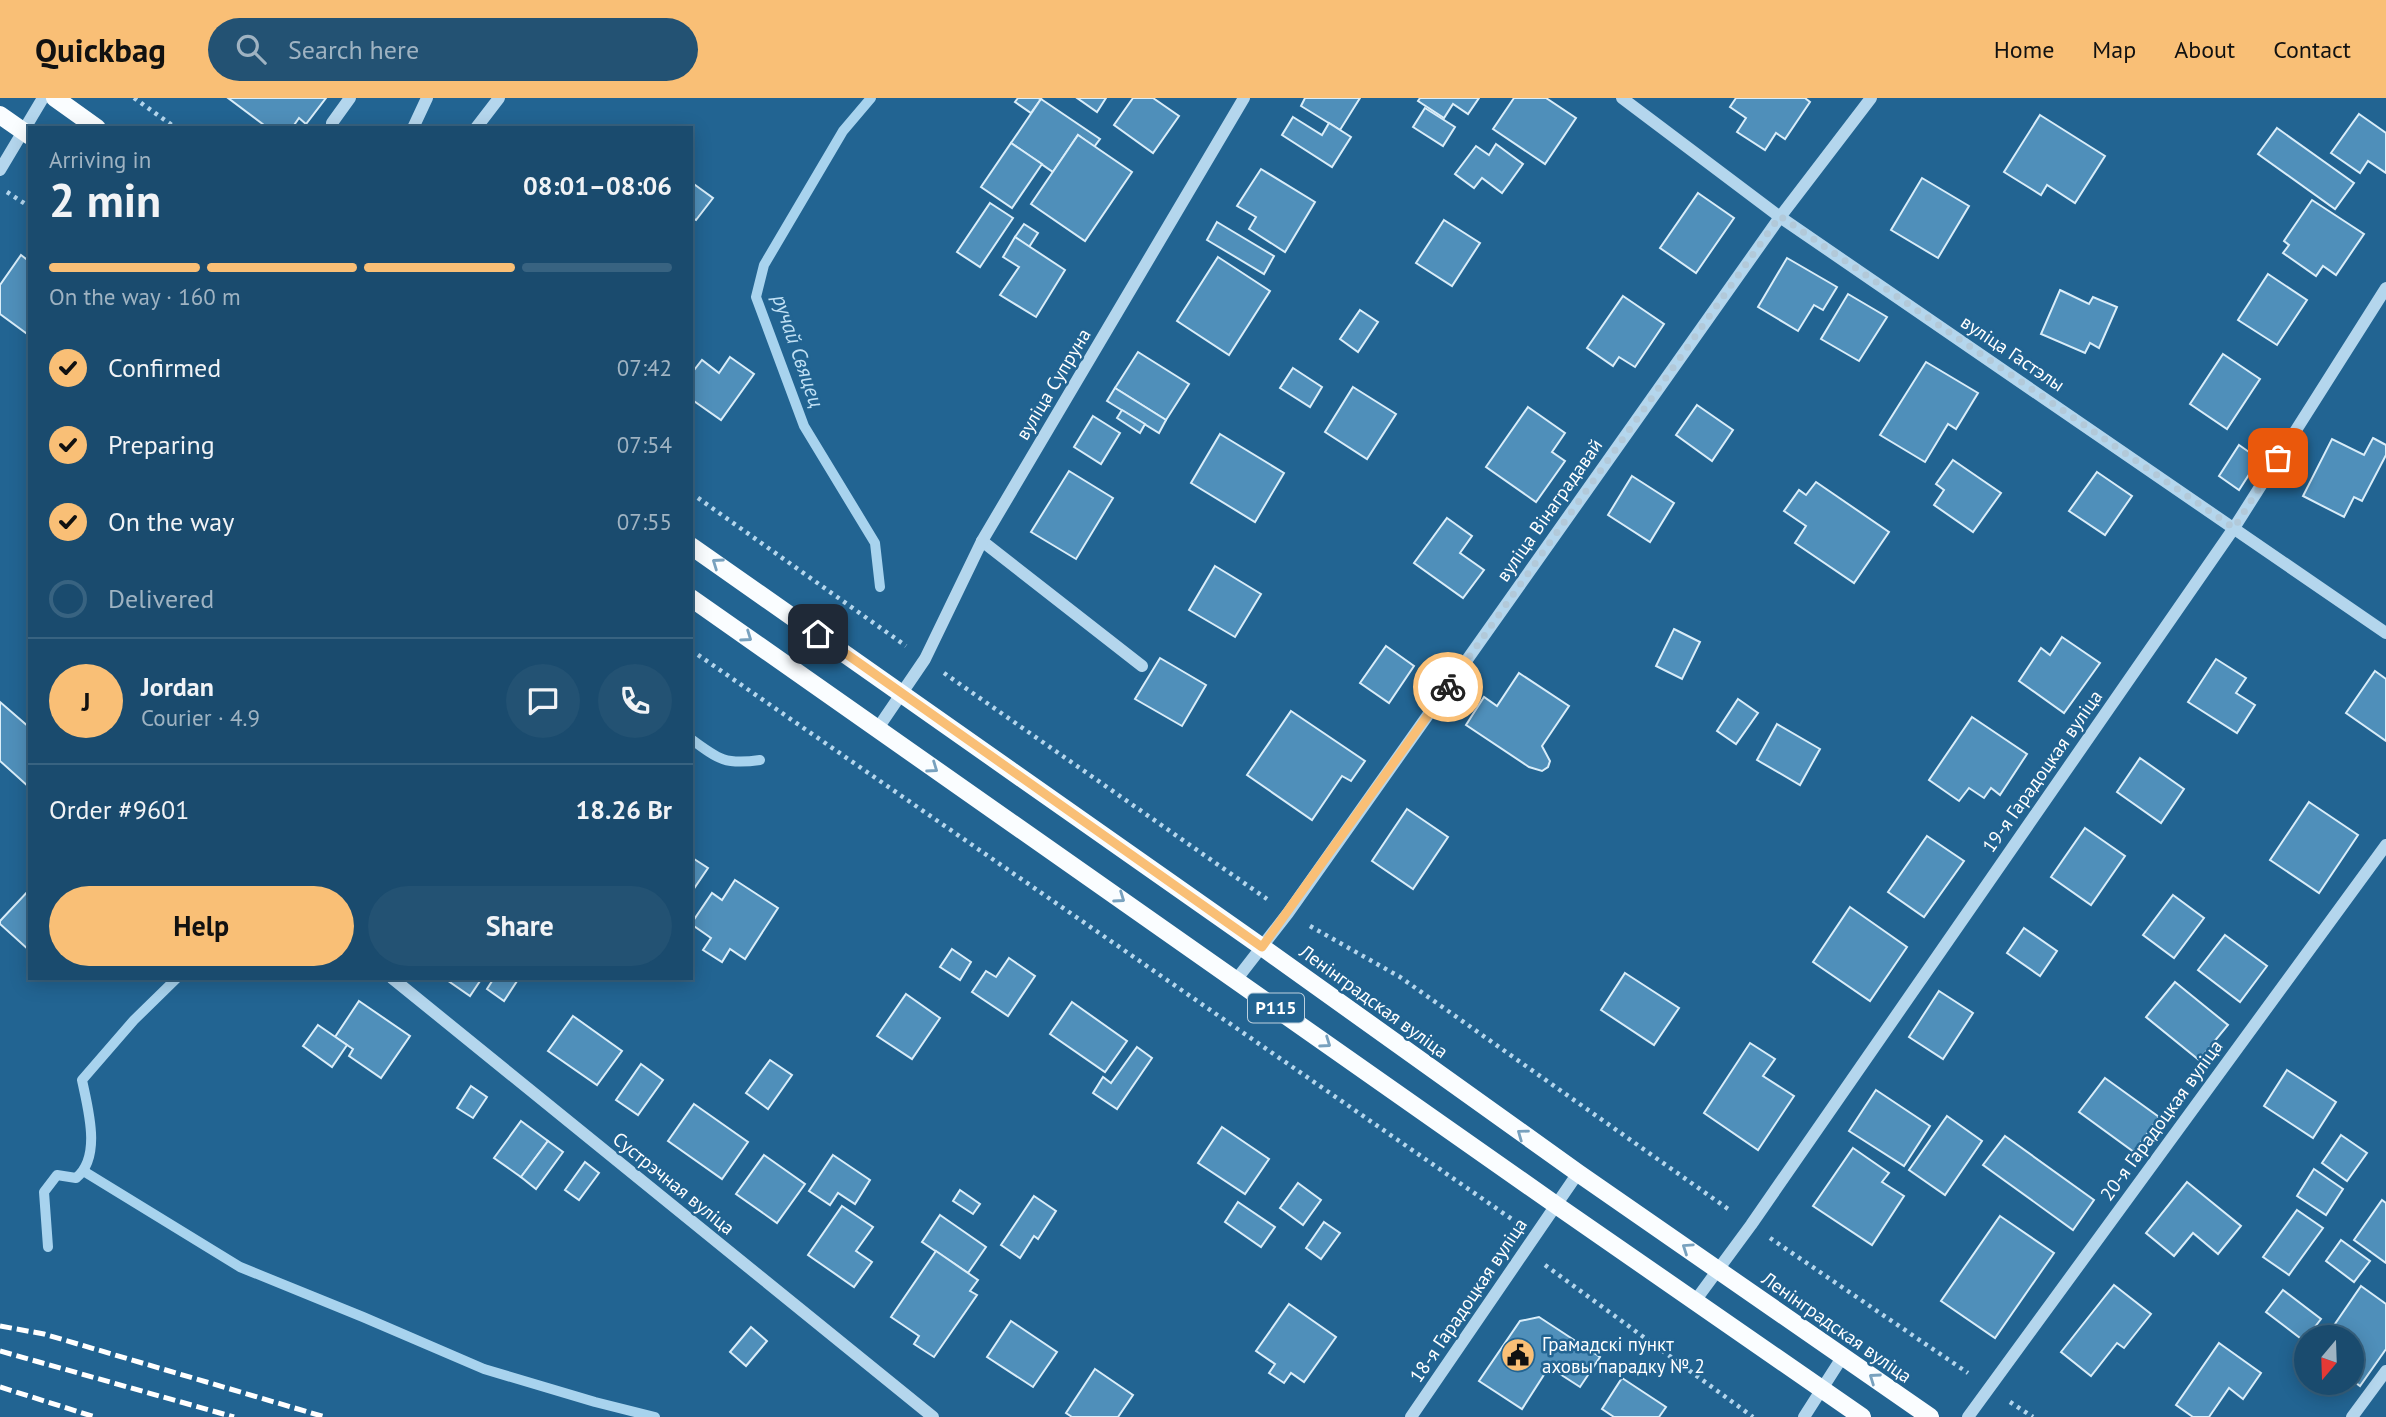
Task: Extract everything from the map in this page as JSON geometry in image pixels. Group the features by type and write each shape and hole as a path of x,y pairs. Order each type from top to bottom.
{"main road":[{"path":"55,98 94,126"},
{"path":"0,115 27,134"},
{"name":"Ленінградская вуліца","path":"693,546 1578,1173 1930,1417"},
{"name":"Р115","path":"693,599 1862,1417"}],"street":[{"path":"31,126 43,98"},
{"path":"332,124 350,98"},
{"path":"413,126 427,98"},
{"path":"478,126 499,98"},
{"name":"вуліца Супруна","path":"877,729 925,660 982,541 1244,98"},
{"name":"вуліца Гастэлы","path":"1622,98 1780,216 2386,633"},
{"name":"вуліца Вінаградавай","path":"1236,980 1288,913 1780,216 1871,98"},
{"path":"0,170 27,134"},
{"name":"19-я Гарадоцкая вуліца","path":"1695,1301 1751,1225 2234,528 2386,288"},
{"path":"982,541 1142,666"},
{"name":"20-я Гарадоцкая вуліца","path":"1969,1417 2386,845"},
{"name":"Сустрэчная вуліца","path":"394,980 933,1417"},
{"name":"18-я Гарадоцкая вуліца","path":"1411,1417 1578,1173"},
{"path":"1804,1417 1843,1356"},
{"path":"2352,1417 2386,1371"}],"path":[{"path":"134,98 173,126"},
{"path":"0,186 28,206"},
{"path":"693,495 1288,913 1400,977 1751,1225 2033,1417"},
{"path":"693,651 1516,1223 1526,1252 1753,1417"}],"building":[{"path":"228,98 326,98 306,124 299,118 293,126 265,126"},
{"path":"1018,98 1041,99 1031,113 1015,102"},
{"path":"1077,98 1106,98 1097,112"},
{"path":"1133,98 1153,98 1179,116 1153,153 1114,125"},
{"path":"1305,98 1360,98 1340,130 1301,106"},
{"path":"1420,98 1479,98 1468,114 1453,104 1444,118 1418,101"},
{"path":"1514,98 1546,98 1576,118 1545,164 1493,129"},
{"path":"1736,98 1805,98 1810,102 1785,139 1776,133 1765,150 1737,132 1746,118 1730,107"},
{"path":"1041,99 1100,139 1094,147 1078,135 1053,172 1011,143"},
{"path":"1425,108 1455,127 1443,146 1413,127"},
{"path":"2359,114 2386,133 2386,173 2368,161 2360,173 2331,153"},
{"path":"2040,115 2105,156 2075,203 2047,185 2041,195 2004,172"},
{"path":"1293,117 1322,135 1329,123 1351,137 1332,167 1282,135"},
{"path":"2277,128 2354,183 2335,209 2258,154"},
{"path":"1078,135 1132,172 1085,241 1031,204"},
{"path":"1011,143 1042,164 1012,208 981,187"},
{"path":"1496,144 1523,164 1502,193 1482,178 1474,188 1455,174 1476,146 1489,155"},
{"path":"1261,169 1315,202 1285,252 1249,229 1256,217 1237,206"},
{"path":"1922,178 1969,206 1938,258 1891,230"},
{"path":"693,183 713,198 696,220 693,218"},
{"path":"1698,193 1734,218 1696,273 1660,248"},
{"path":"2312,200 2364,234 2336,275 2323,266 2316,276 2283,253 2289,245 2284,241"},
{"path":"990,203 1013,218 980,267 957,252"},
{"path":"1444,220 1480,243 1452,286 1416,263"},
{"path":"1217,222 1274,256 1264,274 1207,240"},
{"path":"1024,224 1038,233 1029,247 1015,237"},
{"path":"1015,237 1065,270 1036,317 1000,295 1019,267 1003,257"},
{"path":"21,255 28,260 28,335 0,314 0,285"},
{"path":"1218,257 1270,291 1229,355 1177,321"},
{"path":"1787,258 1837,287 1823,310 1814,305 1798,331 1758,307"},
{"path":"2268,274 2307,300 2277,345 2238,320"},
{"path":"2060,290 2089,304 2093,297 2117,307 2099,348 2090,343 2085,353 2041,334"},
{"path":"1848,294 1887,317 1859,361 1821,339"},
{"path":"1623,296 1664,324 1635,367 1619,357 1613,366 1587,348"},
{"path":"1360,310 1378,322 1358,352 1340,339"},
{"path":"1138,352 1189,384 1166,420 1115,388"},
{"path":"2223,354 2260,379 2227,429 2190,404"},
{"path":"730,357 754,374 721,420 693,400 693,371 702,360 719,373"},
{"path":"1926,362 1978,393 1956,429 1948,424 1925,462 1880,435"},
{"path":"1293,368 1322,387 1310,407 1280,388"},
{"path":"1353,387 1396,414 1367,459 1325,432"},
{"path":"1115,388 1166,420 1159,433 1107,401"},
{"path":"1697,405 1733,430 1712,461 1676,435"},
{"path":"1528,407 1565,433 1552,452 1565,461 1536,502 1486,467"},
{"path":"1122,410 1145,424 1140,433 1117,418"},
{"path":"1093,416 1120,433 1101,464 1074,447"},
{"path":"1220,434 1284,473 1255,522 1191,483"},
{"path":"2373,438 2386,445 2386,455 2362,501 2354,497 2344,517 2303,496 2332,439 2364,455"},
{"path":"2239,445 2259,459 2239,490 2219,476"},
{"path":"1953,460 2001,493 1973,532 1934,505 1944,490 1936,484"},
{"path":"1069,471 1113,498 1076,559 1031,532"},
{"path":"2097,472 2132,496 2105,535 2069,511"},
{"path":"1632,476 1674,503 1650,542 1608,515"},
{"path":"1816,482 1889,532 1854,583 1795,543 1806,526 1784,511 1799,490 1806,495"},
{"path":"1447,518 1472,536 1460,553 1484,570 1463,598 1414,563"},
{"path":"1215,566 1261,594 1235,637 1189,610"},
{"path":"1674,629 1700,642 1682,679 1656,666"},
{"path":"2062,637 2100,663 2064,713 2019,681 2041,648 2050,655"},
{"path":"1386,646 1414,666 1389,703 1360,683"},
{"path":"1160,658 1206,685 1182,726 1135,699"},
{"path":"2216,659 2246,678 2236,693 2255,705 2237,733 2188,702"},
{"path":"2375,671 2386,679 2386,741 2346,713"},
{"path":"1519,673 1569,706 1542,746 1550,761 1548,767 1542,771 1529,767 1466,725 1484,697 1497,706"},
{"path":"1738,699 1758,713 1736,744 1717,731"},
{"path":"0,702 28,726 28,786 0,761"},
{"path":"1291,711 1365,761 1351,781 1342,776 1312,820 1247,775"},
{"path":"1972,717 2027,754 2000,795 1991,788 1984,798 1969,788 1959,801 1929,780"},
{"path":"1777,724 1820,749 1800,785 1757,760"},
{"path":"2140,758 2184,789 2161,823 2117,792"},
{"path":"2309,802 2358,835 2319,893 2270,860"},
{"path":"1407,809 1448,837 1413,889 1372,861"},
{"path":"2085,828 2125,856 2091,905 2051,877"},
{"path":"1927,836 1964,861 1924,917 1888,892"},
{"path":"693,858 708,868 693,890"},
{"path":"735,880 778,908 745,959 730,949 722,962 703,950 711,938 693,925 693,921 712,893 722,900"},
{"path":"28,891 28,949 0,924"},
{"path":"2173,895 2204,918 2174,958 2143,935"},
{"path":"1850,907 1907,947 1870,1001 1813,962"},
{"path":"2024,928 2057,951 2040,976 2007,953"},
{"path":"2225,935 2267,966 2240,1002 2198,970"},
{"path":"952,949 971,962 960,980 940,967"},
{"path":"1009,958 1035,976 1008,1016 972,992 986,971 996,977"},
{"path":"1625,973 1679,1008 1654,1045 1601,1010"},
{"path":"447,980 481,980 470,996"},
{"path":"493,980 518,980 504,1001 487,989"},
{"path":"2175,982 2228,1025 2199,1060 2146,1017"},
{"path":"1939,991 1973,1013 1943,1059 1909,1037"},
{"path":"906,994 940,1018 912,1059 877,1036"},
{"path":"359,1001 410,1036 381,1078 349,1056 353,1049 335,1037"},
{"path":"1072,1002 1127,1041 1105,1072 1050,1034"},
{"path":"573,1016 622,1051 597,1085 548,1051"},
{"path":"318,1025 347,1045 332,1067 303,1046"},
{"path":"1750,1043 1775,1059 1763,1076 1794,1096 1758,1150 1704,1113"},
{"path":"1137,1047 1152,1058 1117,1109 1093,1093 1103,1077 1111,1083"},
{"path":"770,1060 792,1075 768,1109 746,1093"},
{"path":"641,1064 663,1080 638,1115 616,1100"},
{"path":"2287,1070 2336,1102 2313,1138 2264,1106"},
{"path":"2105,1078 2159,1117 2134,1152 2079,1112"},
{"path":"471,1086 487,1097 473,1118 457,1108"},
{"path":"1876,1090 1930,1126 1904,1166 1849,1131"},
{"path":"694,1104 748,1142 722,1179 668,1141"},
{"path":"1947,1116 1982,1141 1945,1195 1909,1170"},
{"path":"521,1121 548,1141 521,1177 494,1158"},
{"path":"1222,1127 1269,1159 1245,1194 1198,1163"},
{"path":"2341,1135 2367,1153 2347,1181 2322,1163"},
{"path":"2005,1136 2094,1200 2073,1230 1983,1165"},
{"path":"548,1141 563,1152 536,1189 521,1177"},
{"path":"1853,1148 1889,1173 1882,1182 1904,1196 1872,1245 1813,1206"},
{"path":"764,1155 805,1184 777,1223 736,1194"},
{"path":"833,1155 870,1180 855,1204 838,1193 830,1205 809,1191"},
{"path":"585,1162 599,1173 579,1200 565,1190"},
{"path":"2314,1169 2343,1189 2326,1215 2297,1196"},
{"path":"2187,1182 2241,1226 2218,1254 2193,1233 2174,1256 2146,1233"},
{"path":"1298,1183 1321,1200 1303,1225 1280,1208"},
{"path":"960,1190 980,1204 973,1214 953,1201"},
{"path":"1034,1196 1056,1211 1038,1239 1034,1236 1020,1258 1001,1245"},
{"path":"2382,1200 2386,1203 2386,1263 2354,1240"},
{"path":"1238,1202 1275,1227 1261,1247 1225,1222"},
{"path":"842,1206 873,1227 856,1251 872,1262 854,1287 808,1255"},
{"path":"2297,1210 2323,1228 2289,1275 2263,1257"},
{"path":"940,1215 986,1247 968,1273 922,1242"},
{"path":"2000,1216 2054,1253 1995,1338 1941,1301"},
{"path":"1324,1222 1340,1233 1321,1259 1306,1248"},
{"path":"2341,1240 2370,1261 2354,1282 2326,1261"},
{"path":"936,1251 978,1280 970,1291 977,1295 934,1357 914,1344 919,1336 891,1317"},
{"path":"2114,1285 2151,1314 2124,1348 2117,1343 2091,1376 2061,1352"},
{"path":"2361,1286 2386,1304 2386,1349 2364,1380 2364,1325 2334,1325"},
{"path":"2283,1290 2321,1319 2316,1325 2294,1325 2294,1333 2266,1312"},
{"path":"1289,1304 1336,1337 1304,1382 1291,1373 1284,1383 1269,1373 1275,1364 1256,1351"},
{"path":"1539,1317 1600,1357 1580,1387 1549,1367 1522,1409 1479,1381 1520,1321"},
{"path":"1011,1321 1057,1352 1033,1387 987,1357"},
{"path":"751,1327 767,1341 746,1366 730,1352"},
{"path":"2219,1343 2261,1373 2243,1399 2229,1388 2209,1417 2193,1417 2176,1405"},
{"path":"1095,1369 1133,1395 1118,1417 1072,1417 1066,1413"},
{"path":"1622,1378 1666,1407 1659,1417 1614,1417 1602,1409"}],"waterway":[{"name":"ручай Свяцец","path":"871,98 843,131 764,265 756,297 804,426 875,543 880,587"},
{"name":"ручай Свяцец","path":"693,740 723,759 739,762 760,760"},
{"name":"ручай Свяцец","path":"48,1247 44,1192 57,1175 76,1178 89,1158 91,1132 82,1080 134,1020 175,980"},
{"path":"85,1172 240,1267 484,1369 655,1417"}],"railway":[{"path":"0,1326 44,1334 325,1417"},
{"path":"0,1351 234,1417"},
{"path":"0,1387 95,1417"}],"way so far":[{"path":"1448,687 1780,216 2234,528 2278,458"}],"place":[{"name":"Грамадскі пункт аховы парадку № 2","path":"1518,1355"}],"route":[{"path":"818,634 1262,947 1448,687"}]}
